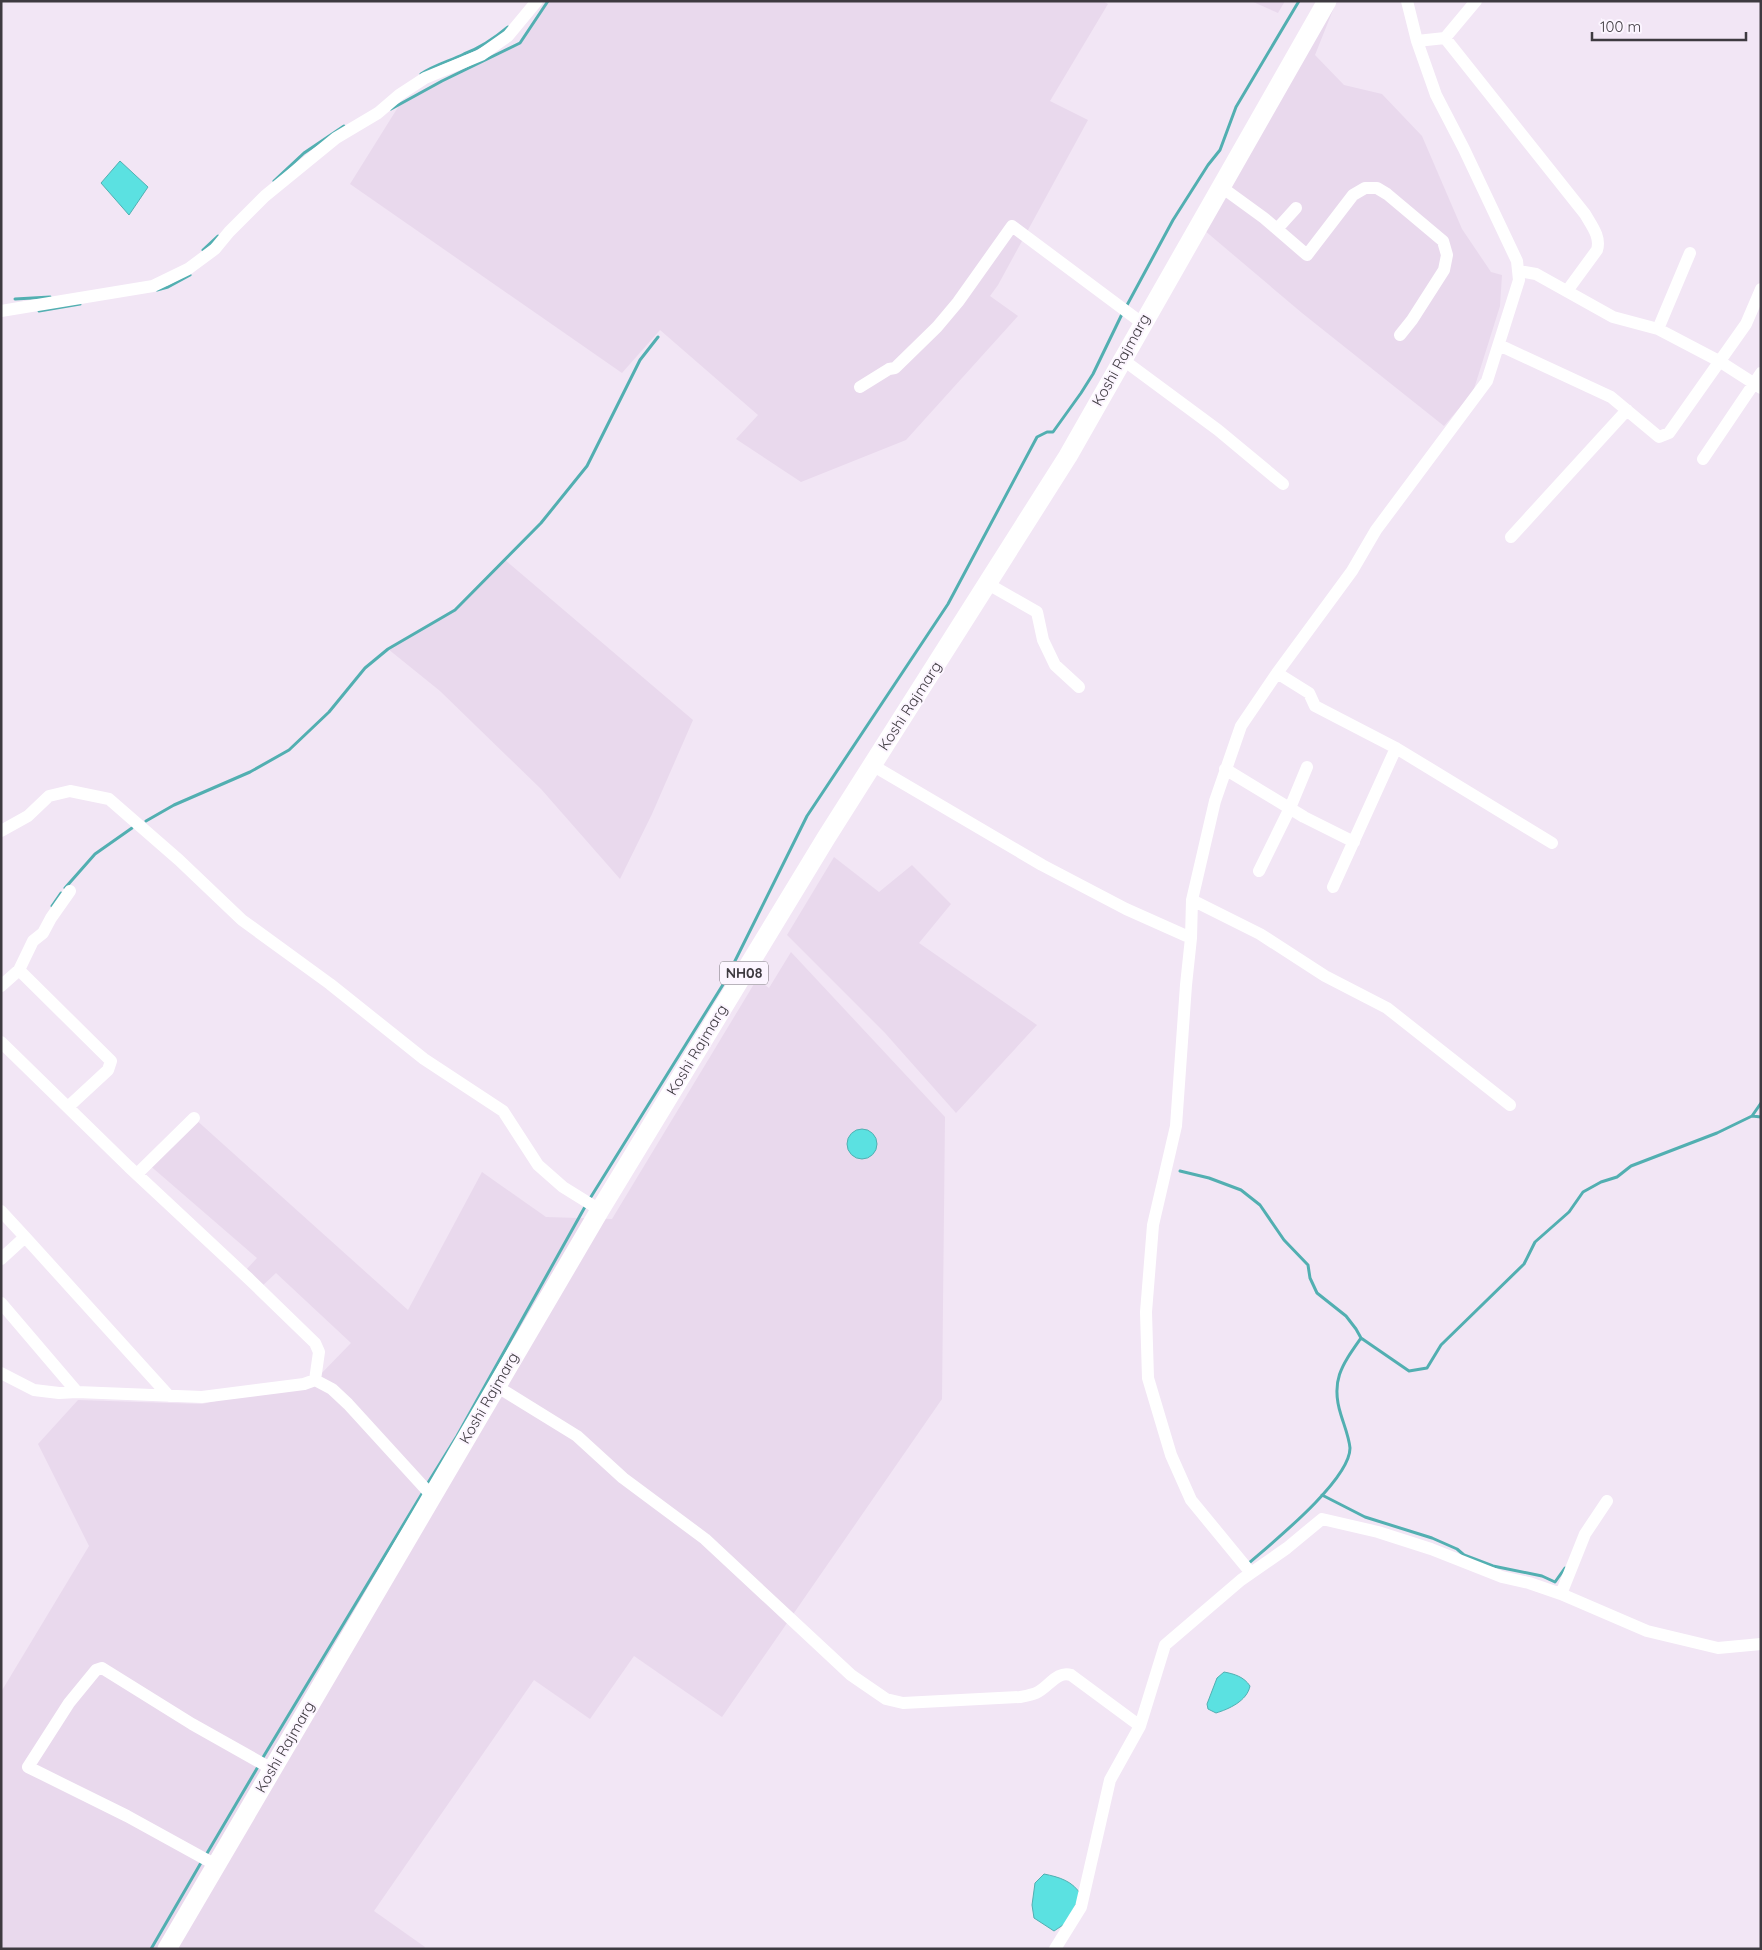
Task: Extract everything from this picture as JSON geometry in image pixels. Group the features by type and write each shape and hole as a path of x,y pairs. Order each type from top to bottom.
{"main road":[{"name":"Koshi Rajmarg","path":"166,1949 496,1386 596,1208 872,765 1068,456 1327,1"}],"street":[{"path":"1,311 153,286 188,269 215,249 265,196 336,138 378,113 398,96 425,78 481,55 508,36 537,1"},
{"path":"1251,1573 1191,1500 1171,1456 1148,1378 1146,1312 1154,1225 1176,1126 1191,938 1192,900 1215,802 1241,726 1277,673 1352,571 1376,530 1488,381 1519,280 1517,261 1436,95 1417,41 1407,1"},
{"path":"1417,41 1445,38 1476,1"},
{"path":"1445,38 1585,214 1598,237 1598,250 1567,291"},
{"path":"1220,186 1307,255 1354,195 1365,188 1377,188 1388,194 1443,241 1447,254 1444,270 1412,320 1400,335"},
{"path":"1277,230 1296,208"},
{"path":"860,387 889,369 895,368 938,327 1012,226 1118,307 1142,323"},
{"path":"1658,330 1690,253"},
{"path":"1519,271 1536,274 1613,317 1658,330 1758,381 1703,458"},
{"path":"1499,345 1611,397 1659,437 1666,436 1746,324 1761,288"},
{"path":"1122,359 1144,373 1218,430 1283,484"},
{"path":"1511,538 1626,410"},
{"path":"988,584 1037,612 1043,640 1055,665 1079,687"},
{"path":"1277,673 1309,692 1315,706 1396,748 1552,843"},
{"path":"1333,887 1396,748"},
{"path":"872,765 1042,865 1126,910 1191,938"},
{"path":"1259,871 1290,808 1307,767"},
{"path":"1225,769 1290,808 1354,842"},
{"path":"1,831 28,816 49,796 70,790 109,799 179,860 242,920 330,984 424,1060 502,1111 538,1165 563,1187 596,1208"},
{"path":"1,986 19,970 33,941 43,933 70,891"},
{"path":"1192,900 1260,934 1325,976 1386,1008 1510,1105"},
{"path":"19,970 111,1062 108,1070 68,1107"},
{"path":"1,1042 136,1174 248,1278 315,1344 319,1352 315,1380"},
{"path":"136,1174 194,1118"},
{"path":"1,1211 169,1396"},
{"path":"1,1259 25,1238"},
{"path":"1,1303 77,1392"},
{"path":"1,1373 34,1390 43,1392 202,1397 304,1384 315,1380 332,1389 348,1404 432,1496"},
{"path":"496,1386 577,1436 624,1478 705,1539 852,1676 886,1699 904,1703 1020,1697 1036,1693 1060,1675 1066,1674 1074,1677 1140,1726"},
{"path":"1561,1594 1585,1534 1607,1501"},
{"path":"1055,1949 1081,1907 1110,1780 1140,1726 1164,1645 1202,1611 1251,1573 1288,1548 1322,1519 1378,1532 1413,1543 1502,1577 1529,1583 1561,1594 1647,1631 1718,1648 1761,1644"},
{"path":"216,1865 127,1816 28,1767 69,1703 96,1670 102,1668 192,1724 272,1769"}],"shaded area":[{"path":"548,1 1103,1 1108,4 1050,101 1088,120 998,285 990,296 1018,316 906,440 801,482 736,439 758,415 660,330 622,373 350,184 400,104 520,43"},
{"path":"1251,1 1285,1 1278,13"},
{"path":"1335,5 1315,55 1344,85 1382,94 1422,136 1462,229 1491,272 1502,275 1500,306 1473,392 1444,426 1302,313 1204,230"},
{"path":"504,559 693,720 652,814 620,879 541,789 440,691 388,649 455,610"},
{"path":"834,857 879,892 912,865 951,904 919,943 1037,1025 956,1113 885,1033 787,935"},
{"path":"791,952 945,1117 942,1399 722,1717 634,1656 590,1719 534,1680 374,1911 425,1947 424,1949 1,1949 1,1692 89,1546 38,1444 78,1400 202,1404 315,1380 351,1343 276,1273 261,1287 245,1271 257,1258 147,1163 194,1118 408,1310 482,1172 546,1217 612,1219 757,979 769,988"}],"water":[{"path":"120,161 148,187 129,215 101,183"},
{"path":"862,1129 868,1130 876,1138 876,1150 868,1158 862,1159 856,1158 848,1150 847,1144 848,1138 856,1130"},
{"path":"1224,1672 1239,1676 1250,1686 1241,1700 1232,1707 1216,1713 1208,1709 1207,1704 1217,1678"},
{"path":"1044,1874 1065,1880 1074,1886 1081,1895 1066,1923 1054,1931 1034,1918 1032,1905 1035,1883"}],"waterway":[{"path":"391,109 442,81 520,43 548,1"},
{"path":"1126,307 1173,220 1208,165 1220,150 1236,107 1299,1"},
{"path":"421,74 482,46 508,27"},
{"path":"274,181 304,153 344,126"},
{"path":"203,250 218,236"},
{"path":"157,290 168,287 190,275"},
{"path":"15,299 50,297"},
{"path":"39,311 80,304"},
{"path":"589,1200 724,983 807,816 948,604 1037,437 1047,432 1053,432 1093,374 1123,312"},
{"path":"146,821 174,805 250,772 289,750 329,712 365,668 388,649 455,610 541,523 587,466 640,360 658,337"},
{"path":"65,888 95,854 132,828"},
{"path":"52,906 61,893"},
{"path":"1752,1116 1761,1103"},
{"path":"1180,1171 1209,1178 1241,1190 1260,1205 1284,1240 1308,1265 1310,1278 1317,1293 1346,1316 1361,1338 1409,1371 1427,1368 1441,1345 1524,1264 1535,1242 1569,1212 1583,1192 1601,1182 1617,1177 1631,1166 1717,1133 1752,1116 1761,1117"},
{"path":"426,1486 457,1436 586,1205"},
{"path":"1249,1563 1308,1510 1338,1477 1347,1461 1350,1448 1338,1403 1337,1383 1343,1365 1361,1338"},
{"path":"262,1759 423,1492"},
{"path":"1322,1495 1365,1517 1432,1538 1457,1549 1464,1555 1493,1566 1542,1576 1555,1582 1565,1568"},
{"path":"206,1855 259,1765"},
{"path":"151,1949 202,1861"}]}
